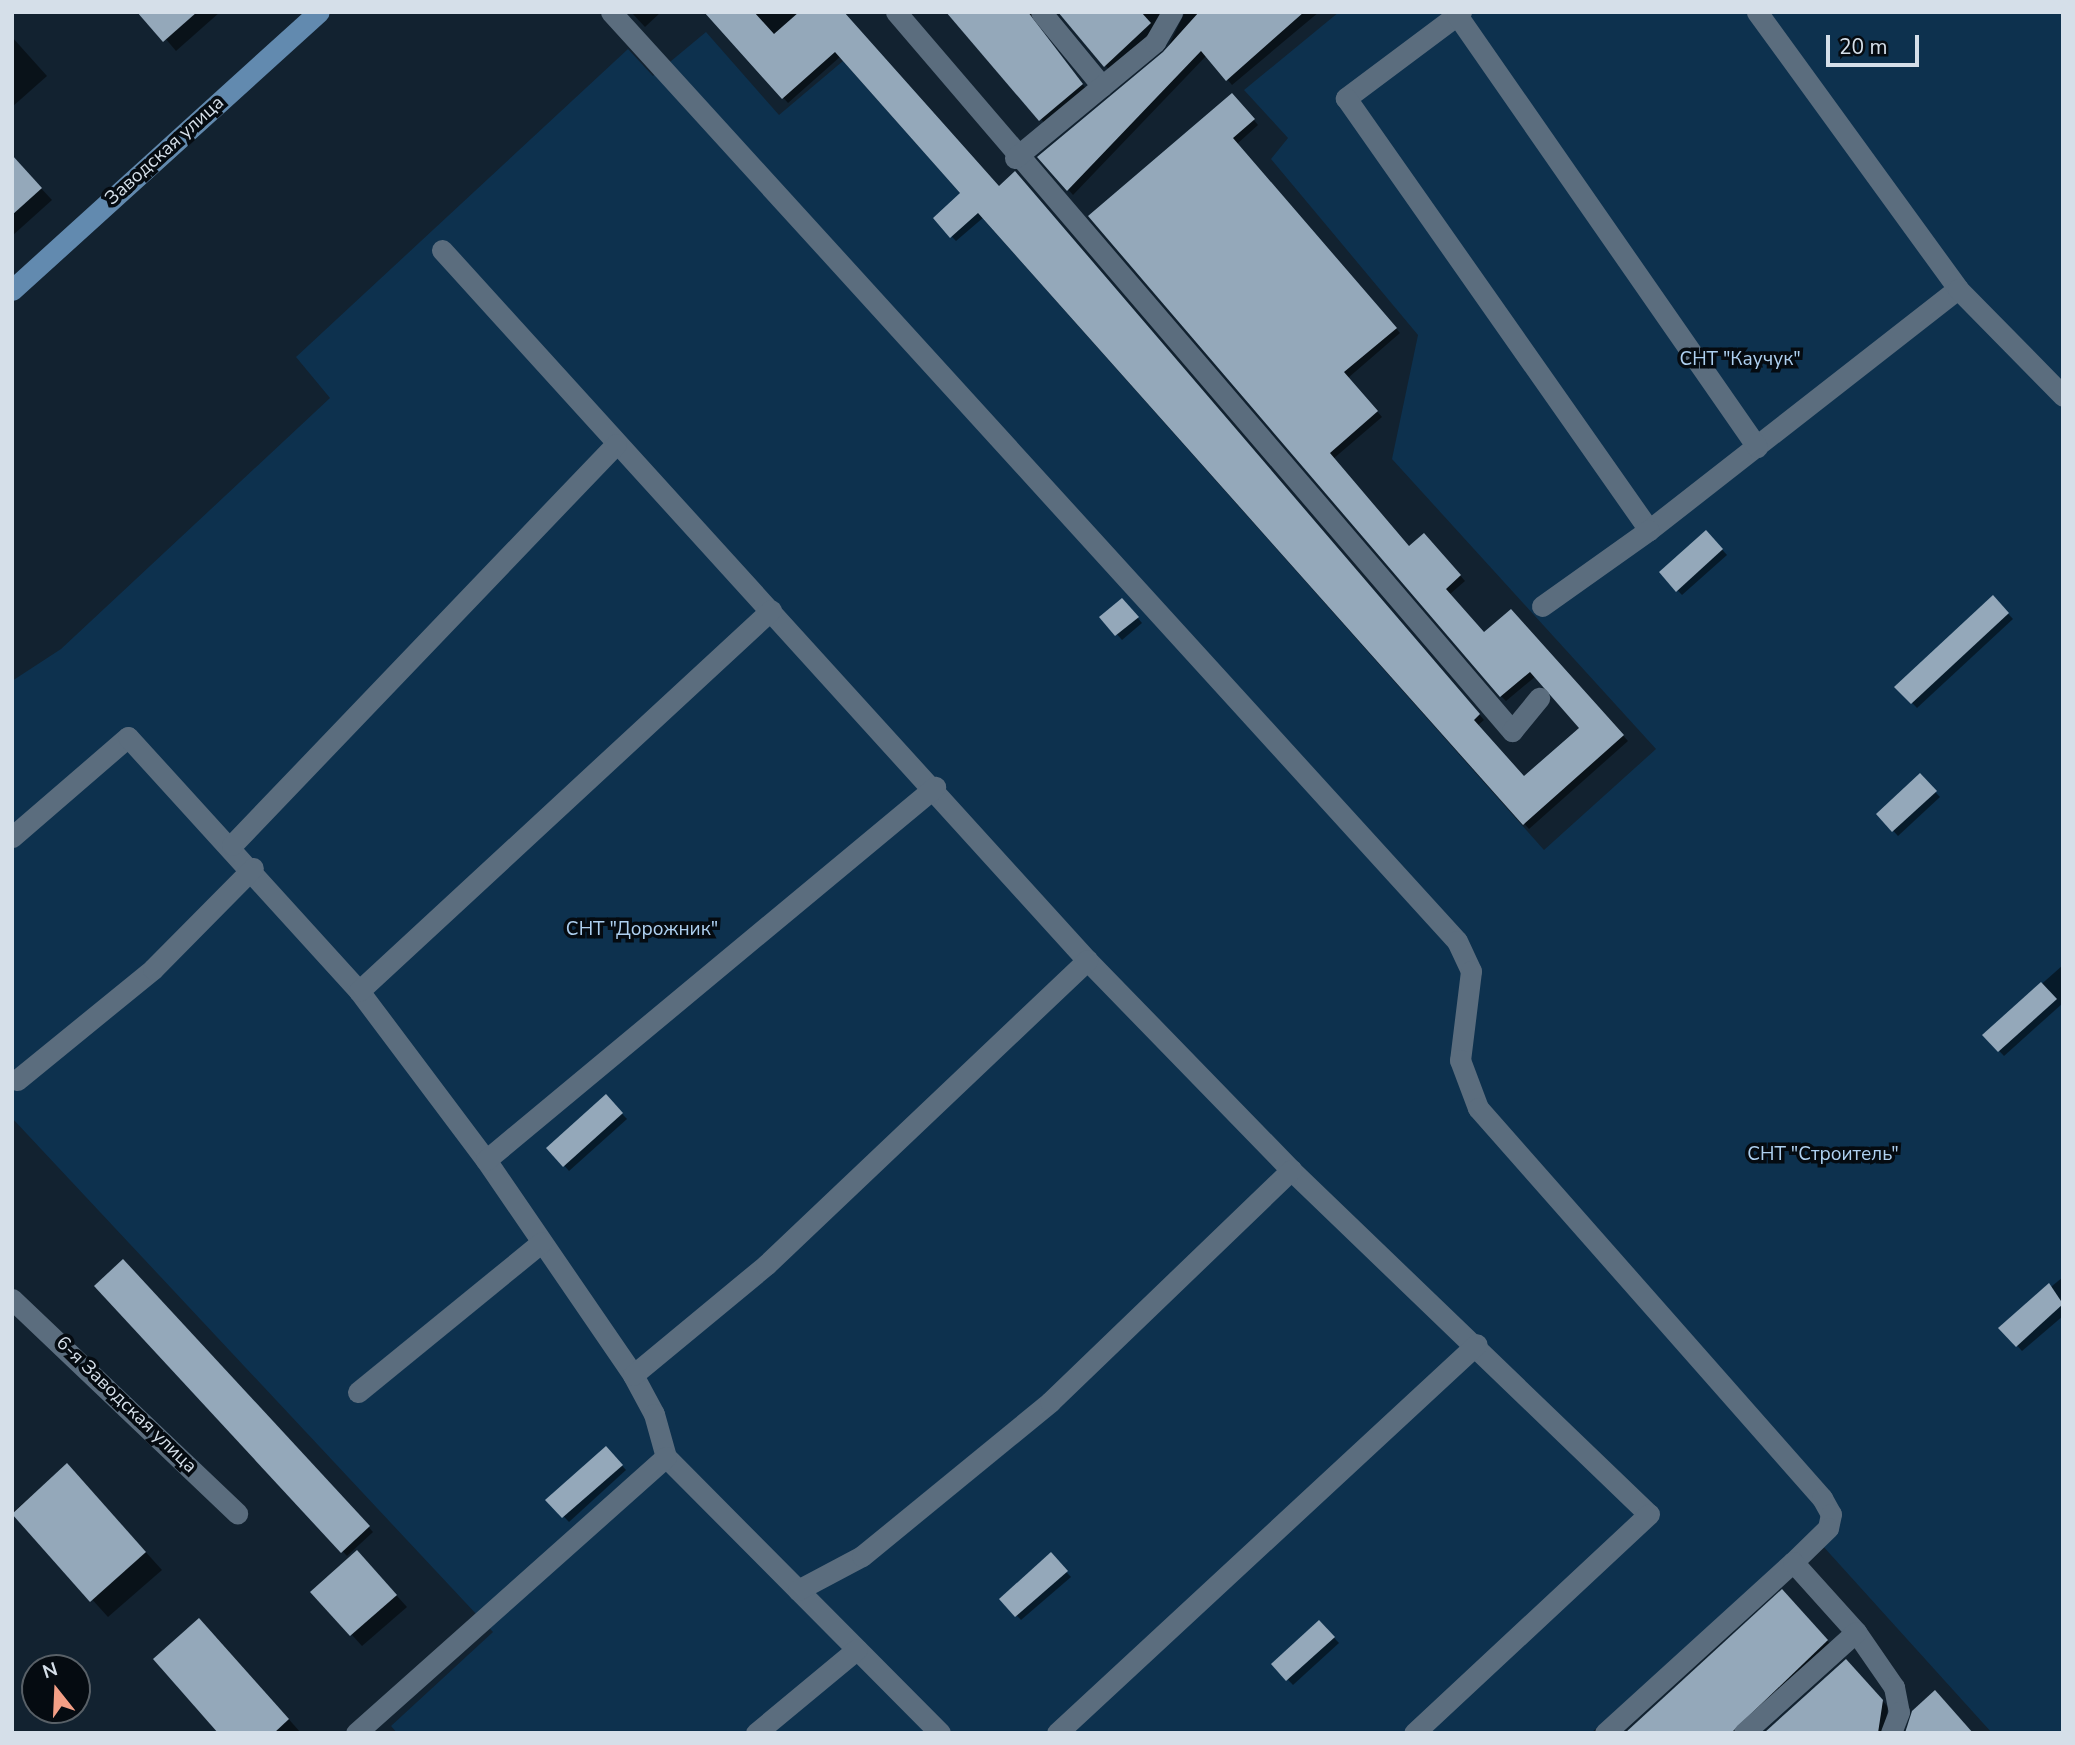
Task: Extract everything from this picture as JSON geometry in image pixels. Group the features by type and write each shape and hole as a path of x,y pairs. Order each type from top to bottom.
{"main road":[{"name":"Заводская улица","path":"12,290 319,12"}],"street":[{"path":"611,12 1457,941 1471,971 1460,1060 1478,1108 1822,1497 1831,1514 1828,1528 1605,1733"},
{"path":"896,12 1014,158 1512,732 1539,698"},
{"path":"1041,12 1102,86"},
{"path":"1757,12 1958,289 2063,396"},
{"path":"1649,530 1346,98 1459,14 1757,447"},
{"path":"1014,158 1155,42 1165,15"},
{"path":"442,250 616,444 935,788 1087,960 1291,1170 1477,1344 1649,1514 1414,1733"},
{"path":"1542,606 1649,530 1958,289"},
{"path":"232,845 616,444"},
{"path":"359,992 771,610"},
{"path":"12,836 128,737 232,845 359,992 486,1160 632,1375 654,1414 666,1457 940,1733"},
{"path":"486,1160 935,788"},
{"path":"17,1080 153,969 253,869"},
{"path":"632,1375 766,1265 1087,960"},
{"path":"798,1590 862,1556 1050,1402 1291,1170"},
{"path":"358,1392 542,1242"},
{"name":"6-я Заводская улица","path":"12,1299 237,1513"},
{"path":"1056,1733 1477,1344"},
{"path":"370,1728 666,1457"},
{"path":"1793,1562 1856,1632 1894,1687 1899,1712 1891,1733"},
{"path":"1744,1733 1856,1632"},
{"path":"756,1733 857,1649"}],"green space":[{"name":"СНТ \"Дорожник\"","path":"1339,12 2063,12 2063,1733 1992,1733 1812,1534 1591,1733 397,1733 391,1726 493,1632 12,1118 12,681 61,649 330,398 296,357 628,49 653,76 706,32 779,115 843,61 1544,850 1656,749 1392,459 1418,335 1271,159 1288,138 1244,90"}],"building":[{"path":"137,12 197,12 163,42"},
{"path":"704,12 754,12 774,34 799,12 844,12 999,186 1015,171 1480,714 1474,720 1524,776 1579,728 1530,672 1500,697 1088,216 1232,93 1255,119 1233,138 1397,328 1344,372 1378,411 1330,453 1409,546 1424,533 1461,575 1446,589 1484,632 1511,609 1624,735 1523,825 978,213 950,238 933,218 960,193 835,52 782,99"},
{"path":"946,12 1028,12 1083,84 1039,121"},
{"path":"1058,12 1141,12 1151,23 1104,67"},
{"path":"1199,12 1304,12 1226,81 1201,51 1067,191 1037,157 1163,52"},
{"path":"12,155 42,188 12,215"},
{"path":"1706,530 1723,549 1676,592 1659,572"},
{"path":"1993,595 2009,613 1911,704 1894,687"},
{"path":"1122,598 1139,617 1115,636 1099,617"},
{"path":"1920,773 1937,791 1892,832 1876,814"},
{"path":"2041,982 2057,999 1998,1052 1982,1035"},
{"path":"606,1094 623,1113 563,1167 546,1148"},
{"path":"123,1259 370,1526 341,1553 94,1286"},
{"path":"2049,1283 2063,1304 2016,1347 1998,1328"},
{"path":"606,1446 623,1465 562,1518 545,1500"},
{"path":"67,1463 146,1552 90,1602 12,1514"},
{"path":"357,1550 397,1595 350,1636 310,1592"},
{"path":"1051,1552 1068,1571 1015,1617 999,1599"},
{"path":"1782,1589 1828,1640 1731,1733 1625,1733"},
{"path":"199,1618 289,1719 274,1733 218,1733 153,1659"},
{"path":"1319,1620 1335,1637 1286,1681 1271,1664"},
{"path":"1846,1659 1883,1700 1878,1733 1764,1733"},
{"path":"1935,1690 1973,1733 1905,1733 1912,1711"}],"park label":[{"name":"СНТ \"Каучук\"","path":"1740,360"},
{"name":"СНТ \"Строитель\"","path":"1823,1155"}]}
